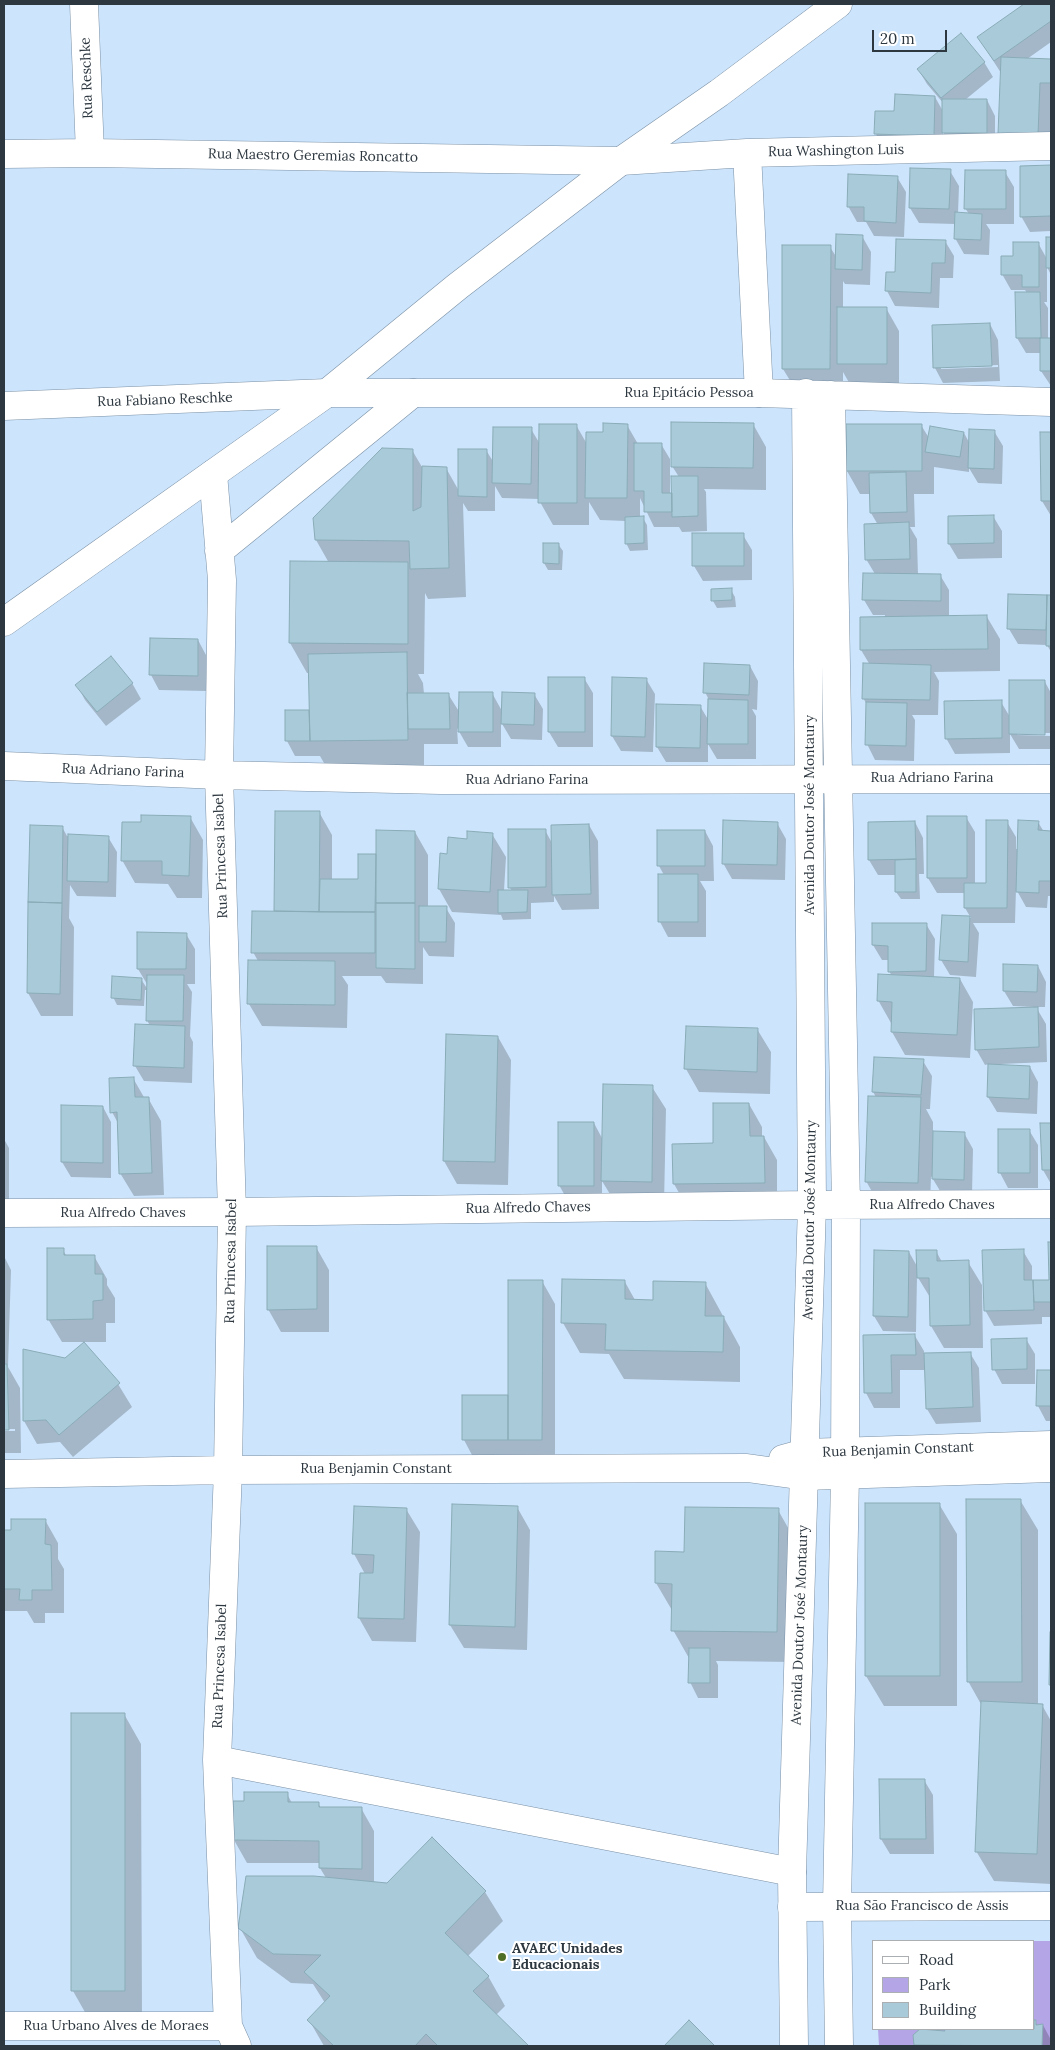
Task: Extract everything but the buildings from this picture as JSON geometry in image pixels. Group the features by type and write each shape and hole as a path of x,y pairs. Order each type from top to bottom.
{"main road":[{"name":"Rua Reschke","path":"84,4 90,153"},
{"path":"4,622 327,393 458,286 621,161 718,93 838,4"},
{"name":"Rua Washington Luis","path":"621,161 747,152 1051,146"},
{"path":"747,152 759,392"},
{"name":"Rua Maestro Geremias Roncatto","path":"4,154 90,153 621,161"},
{"name":"Rua Epitácio Pessoa","path":"327,393 759,392 1051,402"},
{"name":"Rua Fabiano Reschke","path":"4,406 327,393"},
{"path":"219,551 413,393"},
{"name":"Avenida Doutor José Montaury","path":"819,394 839,778 846,1206 845,1463 837,1906 839,2046"},
{"name":"Avenida Doutor José Montaury","path":"794,2046 792,1872 812,1205 810,780 819,394"},
{"name":"Rua Princesa Isabel","path":"213,474 222,580 219,775 232,1212 228,1470 217,1760 233,2036"},
{"name":"Rua Adriano Farina","path":"4,766 219,775 441,780 1051,779"},
{"name":"Rua Alfredo Chaves","path":"4,1213 1051,1204"},
{"name":"Rua Benjamin Constant","path":"845,1463 1051,1445"},
{"name":"Rua Benjamin Constant","path":"4,1474 228,1470 747,1468 845,1463 1051,1468"},
{"path":"217,1760 792,1872"},
{"name":"Rua São Francisco de Assis","path":"792,1907 1051,1906"},
{"name":"Rua Urbano Alves de Moraes","path":"4,2026 233,2036"}],"green space":[{"path":"1035,1941 1051,1941 1051,2046 879,2046 878,2030 1035,2030"}],"place":[{"name":"AVAEC Unidades Educacionais","path":"502,1957"}]}
